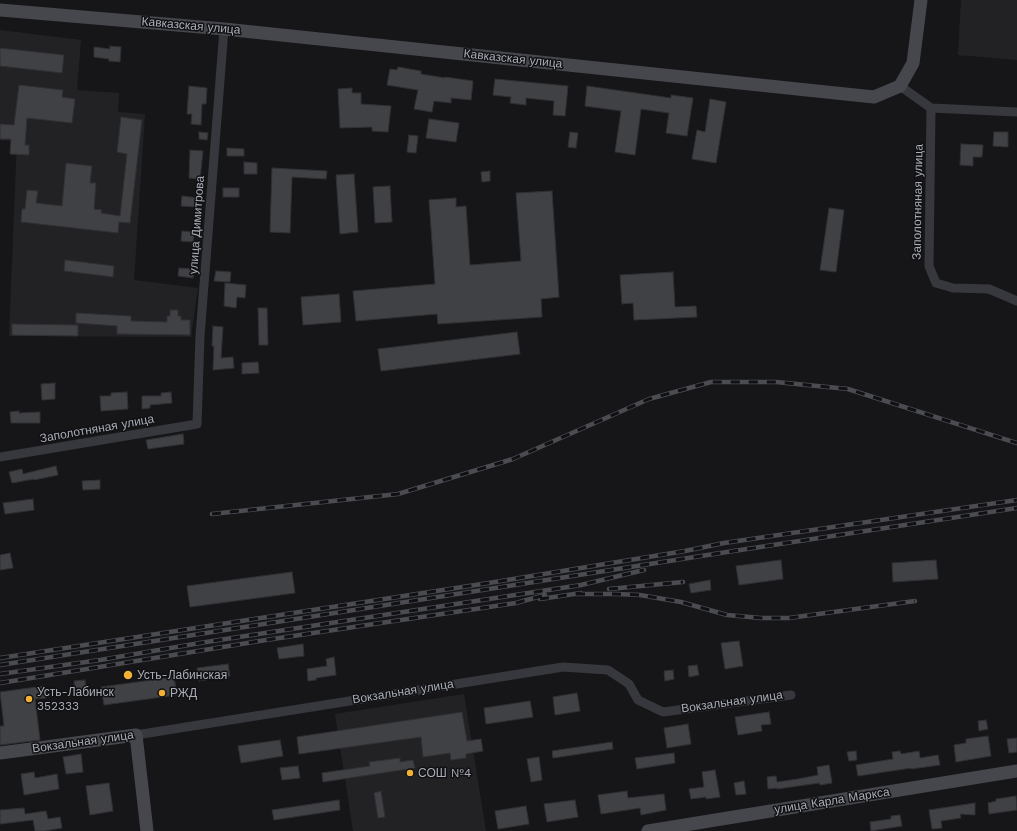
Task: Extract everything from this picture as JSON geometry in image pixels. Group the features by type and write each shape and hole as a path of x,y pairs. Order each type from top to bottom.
{"main road":[{"path":"900,86 913,63 921,0"},
{"name":"Кавказская улица","path":"0,10 224,29 874,97 900,86"},
{"path":"136,735 147,831"},
{"name":"Вокзальная улица","path":"0,753 136,735"},
{"name":"улица Карла Маркса","path":"648,831 1017,772"}],"street":[{"name":"улица Димитрова","path":"197,424 200,336 224,29"},
{"path":"900,86 931,108 1017,112"},
{"name":"Заполотняная улица","path":"931,108 929,266 936,283 952,288 989,289 1017,301"},
{"name":"Заполотняная улица","path":"0,457 197,424"},
{"name":"Вокзальная улица","path":"136,735 563,667 608,670 629,684 638,700 663,712 791,694"}],"shaded area":[{"path":"961,0 1017,0 1017,60 958,55"},
{"path":"0,30 81,40 77,90 119,93 118,112 145,114 134,280 198,288 191,337 9,336 17,141 0,140"},
{"name":"СОШ №4","path":"464,694 486,831 353,831 335,714"}],"building":[{"path":"110,46 121,47 120,62 94,57 94,47 110,49"},
{"path":"0,48 64,55 62,73 0,66"},
{"path":"398,67 421,71 421,74 473,81 471,100 451,98 451,103 434,101 432,112 414,109 418,90 387,85 390,69 397,70"},
{"path":"495,79 568,86 565,116 553,115 554,101 526,98 526,105 510,103 511,97 493,95"},
{"path":"19,85 63,90 62,97 75,99 72,123 27,118 25,145 29,145 29,155 10,154 11,139 0,139 0,124 14,125"},
{"path":"189,86 207,88 206,104 202,104 201,125 191,124 192,114 187,114"},
{"path":"587,86 671,98 671,95 693,98 687,136 666,133 669,113 641,109 635,155 615,152 621,111 585,106"},
{"path":"352,88 352,93 361,93 361,104 391,106 388,132 372,131 372,127 340,128 338,89"},
{"path":"710,99 726,102 716,163 692,159 697,130 705,132"},
{"path":"121,117 142,120 130,223 119,222 118,233 21,222 22,209 25,209 27,190 38,191 36,203 62,206 66,163 92,166 90,183 96,183 94,209 102,210 101,213 120,216 127,154 117,152"},
{"path":"429,119 459,123 456,142 426,138"},
{"path":"199,132 208,133 207,140 199,139"},
{"path":"570,132 578,133 576,148 568,147"},
{"path":"994,132 1008,132 1008,147 993,146"},
{"path":"409,135 418,136 416,153 407,152"},
{"path":"961,144 983,145 982,157 973,157 973,166 960,165"},
{"path":"227,148 244,149 244,156 227,156"},
{"path":"190,150 203,151 200,179 189,178"},
{"path":"244,162 257,163 257,174 244,174"},
{"path":"272,168 327,171 326,179 292,177 290,233 270,232"},
{"path":"490,171 490,181 482,182 481,172"},
{"path":"354,174 358,232 340,234 336,175"},
{"path":"390,186 392,222 375,223 373,187"},
{"path":"223,188 239,188 239,197 223,197"},
{"path":"552,191 559,297 541,299 542,317 438,324 437,314 356,321 353,291 435,284 429,200 456,198 456,207 466,206 470,265 521,261 516,193"},
{"path":"182,196 198,198 197,207 181,206"},
{"path":"829,208 844,210 836,272 820,270"},
{"path":"182,231 194,232 193,242 181,241"},
{"path":"65,260 114,266 113,277 64,271"},
{"path":"179,268 194,269 193,278 178,276"},
{"path":"216,271 231,272 230,282 214,281"},
{"path":"673,272 675,307 696,306 697,317 634,320 633,303 622,304 620,275"},
{"path":"225,283 246,285 245,298 237,297 236,308 224,306"},
{"path":"339,294 341,322 303,325 301,297"},
{"path":"258,308 267,308 268,345 259,345"},
{"path":"170,310 178,310 178,316 181,316 181,320 190,320 190,335 117,334 117,326 76,323 76,313 131,316 131,321 167,322 167,316 170,316"},
{"path":"12,324 78,325 78,336 12,335"},
{"path":"213,326 223,327 221,358 233,357 234,368 213,370"},
{"path":"517,332 520,354 381,371 378,349"},
{"path":"258,362 259,373 242,374 242,363"},
{"path":"55,383 55,399 42,400 41,384"},
{"path":"127,392 128,409 101,411 100,396 111,396 111,393"},
{"path":"171,392 172,403 150,405 150,408 142,409 142,396 161,396 161,393"},
{"path":"19,411 19,413 40,412 40,423 11,423 10,412"},
{"path":"183,434 184,444 148,449 146,440"},
{"path":"56,466 58,475 12,483 9,472 22,469 23,474"},
{"path":"100,480 100,489 83,490 82,481"},
{"path":"33,499 34,510 5,514 3,503"},
{"path":"10,553 13,568 0,570 0,555"},
{"path":"781,560 783,579 739,585 736,566"},
{"path":"936,560 938,579 893,582 892,563"},
{"path":"292,572 295,593 190,607 187,586"},
{"path":"710,580 711,590 691,593 689,584"},
{"path":"739,641 743,666 725,669 721,643"},
{"path":"303,644 304,656 279,659 277,648"},
{"path":"334,657 336,675 316,678 316,680 308,681 307,669 327,666 326,659"},
{"path":"228,664 230,676 199,681 197,668"},
{"path":"697,665 699,675 689,677 688,666"},
{"path":"673,670 674,679 665,681 664,671"},
{"name":"Усть-Лабинская","path":"174,677 177,695 104,705 101,687"},
{"path":"85,680 86,690 75,691 74,681"},
{"path":"44,686 46,698 35,699 40,740 0,745 0,726 4,726 0,692"},
{"path":"577,693 580,711 555,715 553,697"},
{"path":"530,701 533,717 486,724 484,708"},
{"path":"462,712 467,741 481,739 483,751 466,754 466,758 451,760 450,753 423,757 421,737 299,754 297,737"},
{"path":"769,712 771,724 761,725 762,731 738,735 735,717"},
{"path":"986,720 988,729 979,731 978,721"},
{"path":"688,724 691,744 667,748 664,728"},
{"path":"988,736 991,756 956,762 954,745 966,743 966,739"},
{"path":"1017,738 1017,752 1009,753 1007,739"},
{"path":"280,740 283,756 241,763 238,746"},
{"path":"612,742 613,749 553,758 552,751"},
{"path":"856,751 857,760 849,761 847,752"},
{"path":"900,751 901,754 919,751 920,758 938,755 940,765 858,776 856,765 893,759 892,752"},
{"path":"674,753 675,763 637,769 635,758"},
{"path":"81,754 83,772 66,774 63,757"},
{"path":"539,757 542,780 531,782 527,759"},
{"path":"400,758 400,762 413,760 415,768 323,782 322,773 370,766 369,762"},
{"path":"829,765 832,783 820,785 819,783 768,789 767,777 776,776 777,782 798,779 818,775 817,767"},
{"path":"298,766 300,778 282,780 280,768"},
{"path":"715,770 720,797 691,799 689,789 704,787 702,772"},
{"path":"34,772 35,778 57,774 59,789 24,795 21,774"},
{"path":"744,781 746,794 736,795 734,783"},
{"path":"109,783 113,811 90,815 86,786"},
{"path":"381,791 385,817 378,818 374,793"},
{"path":"627,791 628,798 664,794 666,810 641,815 640,808 601,814 598,795"},
{"path":"1016,796 1017,810 989,814 988,803 996,801 996,799"},
{"path":"339,800 340,810 274,820 272,810"},
{"path":"575,800 578,817 547,822 544,804"},
{"path":"975,803 975,815 960,814 961,818 941,821 942,828 932,829 929,810"},
{"path":"526,806 529,824 498,829 495,811"},
{"path":"24,808 25,814 46,811 48,819 60,817 62,828 35,831 33,820 0,824 0,810"},
{"path":"900,815 902,826 871,831 870,822 891,819 891,816"}],"railway":[{"path":"212,514 398,494 513,459 649,399 711,382 776,382 848,389 1017,443"},
{"path":"0,658 495,582 685,551 724,543 1017,500"},
{"path":"0,665 1017,508"},
{"path":"0,674 100,660 206,642 581,585 644,570"},
{"path":"609,589 683,582"},
{"path":"540,599 581,593"},
{"path":"576,594 640,595 681,602 727,615 761,618 789,618 915,601"},
{"path":"0,683 266,640 516,603 545,595"}],"place":[{"name":"Усть-Лабинская","path":"128,675"},
{"name":"РЖД","path":"162,693"},
{"name":"Усть-Лабинск 352333","path":"29,699"},
{"name":"СОШ №4","path":"410,773"}]}
